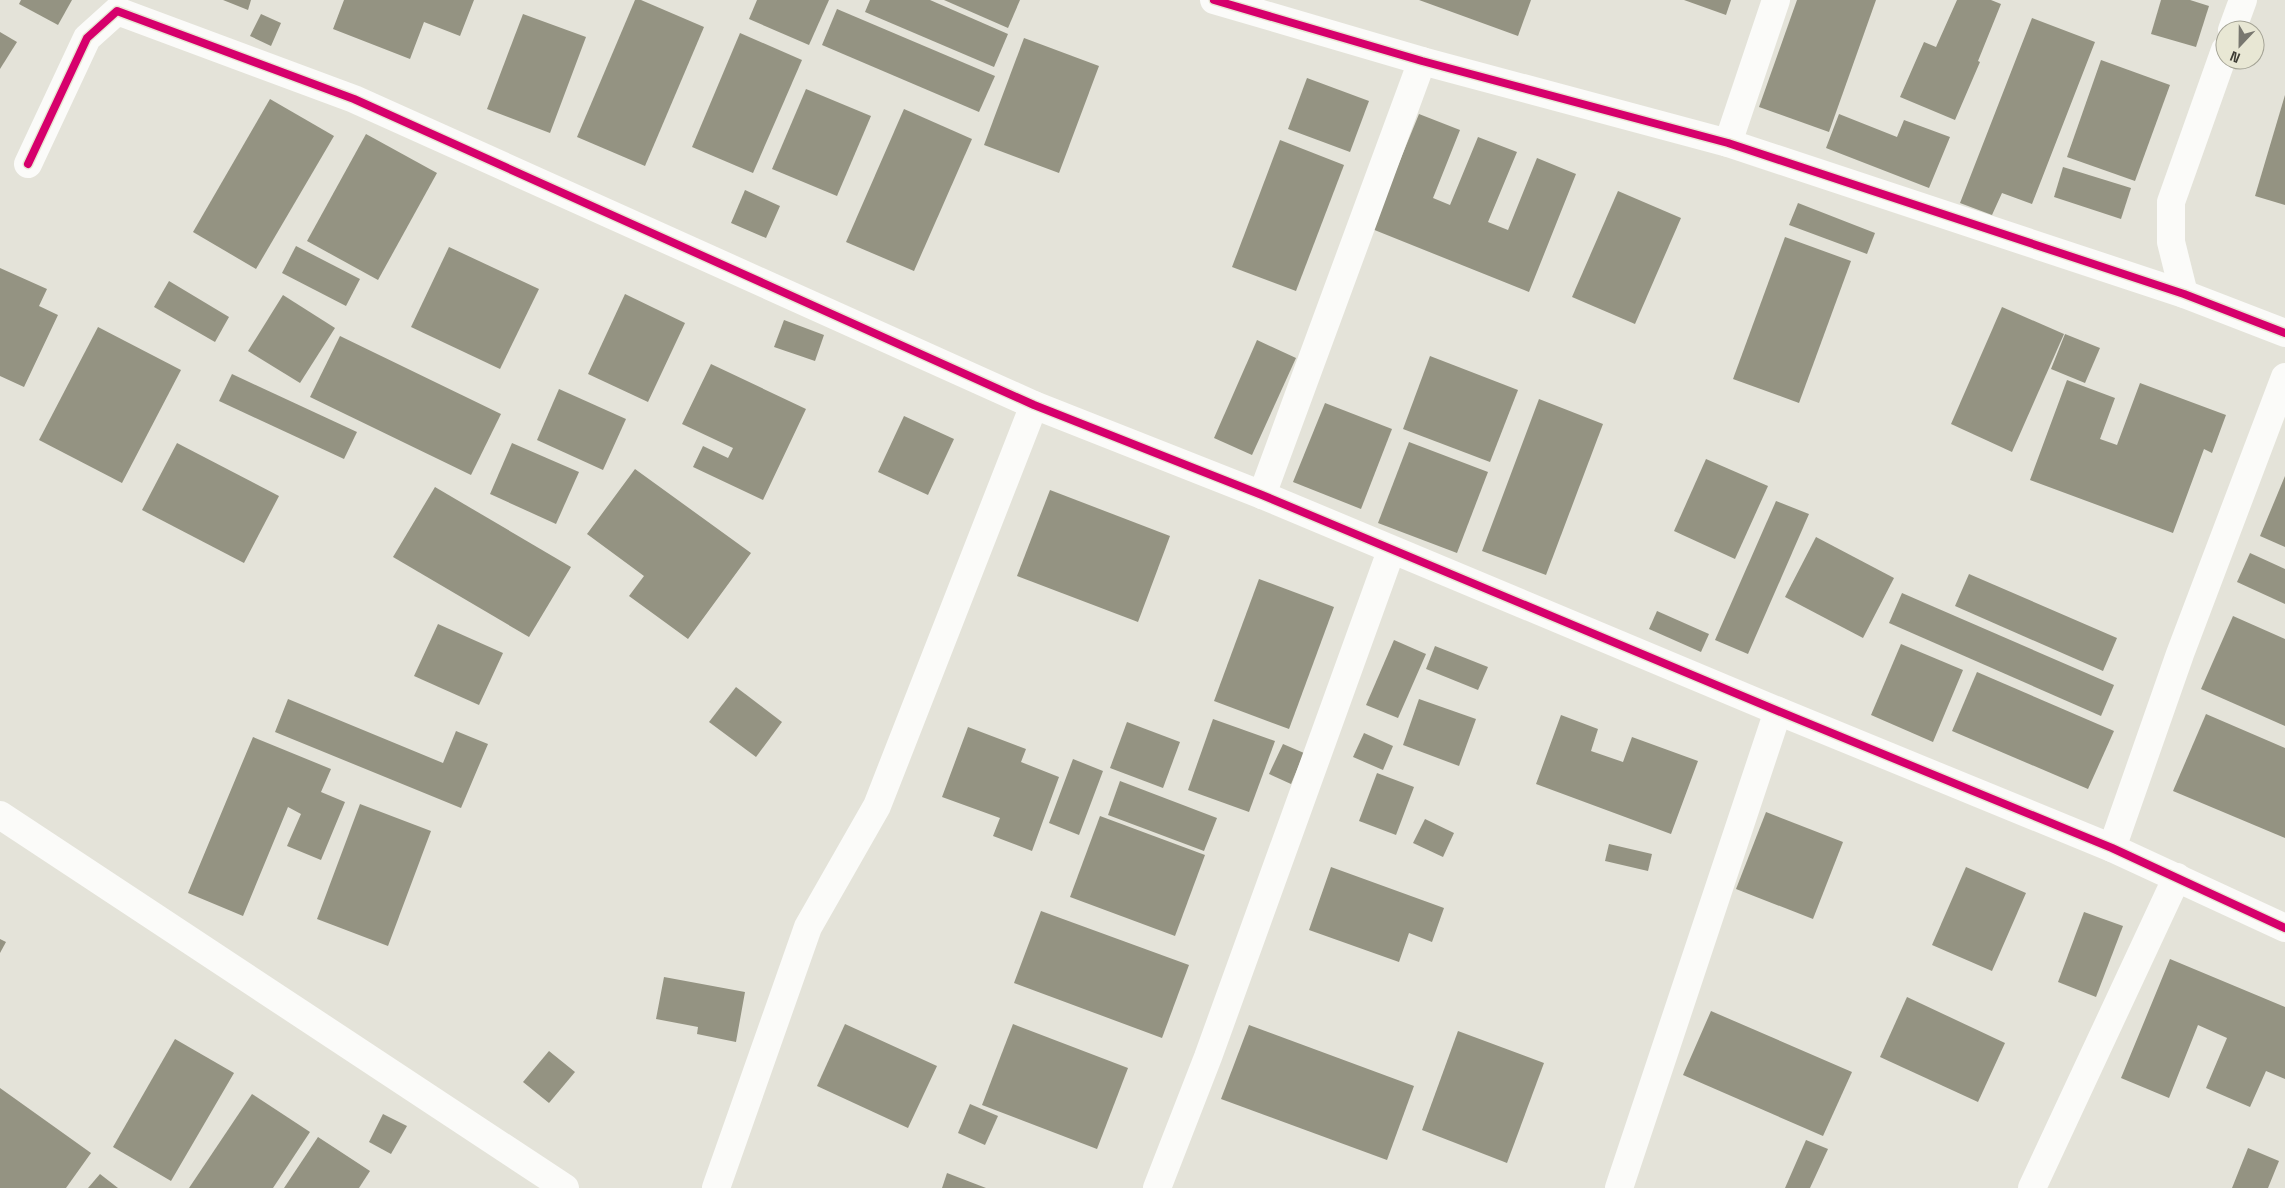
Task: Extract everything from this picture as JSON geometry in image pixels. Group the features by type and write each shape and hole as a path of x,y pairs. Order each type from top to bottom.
{"street":[{"path":"1214,0 1422,61 1728,143 2184,294 2285,333"},
{"path":"1728,143 1776,0"},
{"path":"2236,20 2243,0"},
{"path":"28,164 87,38 118,11 354,99 1034,405 1262,496 2112,848 2285,928"},
{"path":"1262,496 1422,61"},
{"path":"2184,294 2171,242 2171,202 2218,70"},
{"path":"2112,848 2180,654 2285,378"},
{"path":"716,1188 808,927 877,806 1034,405"},
{"path":"1157,1188 1208,1058 1391,551"},
{"path":"1619,1188 1778,711"},
{"path":"0,815 565,1188"},
{"path":"2032,1188 2177,877"}],"building":[{"path":"21,0 72,0 58,25 19,4"},
{"path":"223,0 251,0 248,10"},
{"path":"344,0 474,0 460,36 424,22 410,59 333,29"},
{"path":"635,0 641,0 704,27 645,166 577,137"},
{"path":"757,0 829,0 809,45 749,19"},
{"path":"870,0 930,0 1008,34 994,67 865,12"},
{"path":"944,0 1020,0 1008,28"},
{"path":"1419,0 1531,0 1518,36"},
{"path":"1684,0 1731,0 1726,15"},
{"path":"1797,0 1876,0 1829,132 1759,107"},
{"path":"1957,0 1991,0 2001,4 1978,61 1980,62 1955,120 1900,97 1924,42 1936,47"},
{"path":"2161,0 2190,0 2209,6 2196,47 2151,34"},
{"path":"837,9 995,76 979,112 822,45"},
{"path":"261,14 281,23 271,46 250,36"},
{"path":"523,14 586,37 550,133 487,109"},
{"path":"2032,18 2095,42 2032,204 2002,193 1992,215 1960,203"},
{"path":"0,32 17,42 0,69"},
{"path":"740,33 802,60 753,173 692,147"},
{"path":"1024,38 1099,66 1059,173 984,145"},
{"path":"2101,60 2170,85 2135,181 2067,157"},
{"path":"1307,78 1369,101 1350,152 1288,129"},
{"path":"806,89 871,116 837,196 772,169"},
{"path":"2285,95 2285,205 2255,196"},
{"path":"270,99 334,136 256,269 193,232"},
{"path":"904,109 972,139 914,271 846,242"},
{"path":"1419,114 1460,130 1433,198 1450,205 1478,137 1517,152 1488,222 1508,230 1537,158 1576,174 1529,292 1372,229"},
{"path":"1839,114 1897,137 1904,120 1950,137 1929,188 1826,148"},
{"path":"366,134 437,173 378,280 307,241"},
{"path":"1280,140 1344,165 1296,291 1232,267"},
{"path":"2063,167 2131,188 2121,219 2054,197"},
{"path":"745,190 780,206 766,238 731,223"},
{"path":"1618,191 1681,218 1635,324 1572,297"},
{"path":"1798,203 1875,233 1867,254 1789,225"},
{"path":"1785,237 1851,261 1799,403 1733,379"},
{"path":"296,246 360,279 346,306 282,273"},
{"path":"449,247 539,289 500,369 411,327"},
{"path":"0,268 47,289 39,306 58,315 24,387 0,376"},
{"path":"169,281 229,317 215,342 154,307"},
{"path":"625,294 685,323 648,402 588,374"},
{"path":"283,295 335,328 300,383 248,351"},
{"path":"2002,307 2064,334 2012,452 1951,424"},
{"path":"784,320 824,335 815,361 774,347"},
{"path":"98,327 181,370 122,483 39,440"},
{"path":"2065,334 2100,348 2085,383 2051,369"},
{"path":"340,336 501,414 471,475 310,397"},
{"path":"1257,340 1296,358 1252,455 1214,438"},
{"path":"1430,356 1518,390 1490,462 1403,429"},
{"path":"711,364 806,409 763,500 693,467 703,446 728,458 733,448 682,424"},
{"path":"232,374 357,432 344,459 219,401"},
{"path":"2067,380 2115,398 2100,439 2117,445 2140,383 2226,415 2212,453 2204,449 2173,533 2030,480"},
{"path":"559,389 626,419 603,470 537,440"},
{"path":"1539,399 1603,424 1546,575 1482,551"},
{"path":"1325,403 1392,429 1361,509 1293,482"},
{"path":"904,416 954,439 928,495 878,472"},
{"path":"1409,442 1488,472 1457,553 1378,523"},
{"path":"177,443 279,496 244,563 142,510"},
{"path":"512,443 579,472 556,524 490,494"},
{"path":"1706,459 1768,486 1735,559 1674,531"},
{"path":"635,469 751,553 688,639 629,596 644,576 587,534"},
{"path":"2285,476 2285,547 2260,536"},
{"path":"435,487 571,567 529,637 393,557"},
{"path":"1050,490 1170,536 1138,622 1017,576"},
{"path":"1776,501 1809,514 1748,654 1715,640"},
{"path":"1816,537 1894,578 1863,638 1785,597"},
{"path":"2250,553 2285,569 2285,604 2237,582"},
{"path":"1969,574 2117,638 2103,671 1955,606"},
{"path":"1259,579 1334,607 1289,729 1214,701"},
{"path":"1902,593 2114,685 2101,716 1889,623"},
{"path":"1657,611 1709,634 1701,652 1649,629"},
{"path":"2233,616 2285,639 2285,726 2201,689"},
{"path":"438,624 503,653 479,705 414,676"},
{"path":"1394,640 1426,654 1398,718 1366,705"},
{"path":"1901,644 1963,670 1933,742 1871,715"},
{"path":"1435,646 1488,667 1478,690 1426,669"},
{"path":"1977,672 2114,731 2088,789 1952,731"},
{"path":"736,687 782,722 756,757 709,722"},
{"path":"288,699 443,763 456,731 488,744 461,808 275,732"},
{"path":"1419,699 1476,719 1459,766 1403,745"},
{"path":"2206,714 2285,748 2285,838 2173,791"},
{"path":"1561,715 1598,729 1591,751 1623,762 1632,737 1698,761 1671,834 1536,784"},
{"path":"1213,719 1275,741 1249,812 1188,790"},
{"path":"1127,722 1180,742 1163,788 1110,768"},
{"path":"968,727 1026,749 1021,762 1059,777 1032,851 993,836 1000,818 942,797"},
{"path":"1364,733 1393,746 1383,770 1353,757"},
{"path":"253,737 331,769 321,792 345,802 321,860 287,846 301,814 288,807 243,916 188,893"},
{"path":"1283,744 1304,753 1291,784 1269,774"},
{"path":"1073,759 1103,771 1079,835 1049,823"},
{"path":"1377,773 1414,787 1396,835 1359,821"},
{"path":"1120,781 1217,818 1204,851 1108,815"},
{"path":"360,804 431,831 388,946 317,919"},
{"path":"1766,812 1843,842 1813,919 1736,889"},
{"path":"1100,816 1205,855 1175,936 1070,897"},
{"path":"1425,819 1454,833 1443,857 1413,843"},
{"path":"1609,844 1652,854 1648,871 1605,861"},
{"path":"1331,867 1444,908 1432,942 1409,933 1399,962 1309,930"},
{"path":"1966,867 2026,893 1992,971 1932,945"},
{"path":"1041,911 1189,965 1162,1038 1014,983"},
{"path":"2084,912 2123,926 2096,997 2058,982"},
{"path":"0,939 6,942 0,953"},
{"path":"2170,959 2285,1007 2285,1079 2266,1071 2250,1107 2206,1088 2227,1038 2198,1025 2169,1098 2121,1078"},
{"path":"664,977 745,992 736,1042 697,1034 698,1027 656,1019"},
{"path":"1907,997 2005,1043 1978,1102 1880,1057"},
{"path":"1711,1011 1852,1072 1823,1136 1683,1075"},
{"path":"845,1024 937,1066 908,1128 817,1086"},
{"path":"1013,1024 1128,1068 1097,1149 982,1105"},
{"path":"1249,1025 1414,1086 1387,1160 1221,1099"},
{"path":"1458,1031 1544,1063 1507,1163 1422,1130"},
{"path":"175,1039 234,1073 171,1181 113,1147"},
{"path":"549,1051 575,1072 549,1103 523,1082"},
{"path":"0,1088 91,1153 66,1188 0,1188"},
{"path":"252,1094 310,1132 273,1188 189,1188"},
{"path":"970,1104 998,1116 985,1145 958,1133"},
{"path":"383,1114 407,1126 391,1154 369,1142"},
{"path":"318,1137 370,1171 359,1188 284,1188"},
{"path":"1806,1140 1828,1149 1810,1188 1785,1188"},
{"path":"2248,1148 2279,1161 2268,1188 2232,1188"},
{"path":"947,1173 986,1188 942,1188"},
{"path":"100,1174 118,1188 88,1188"}],"cycle path":[{"path":"1214,0 1422,61 1728,143 2184,294 2285,333"},
{"path":"28,164 87,38 117,11 354,99 1034,405 1262,495 1778,711 2112,848 2285,928"}]}
